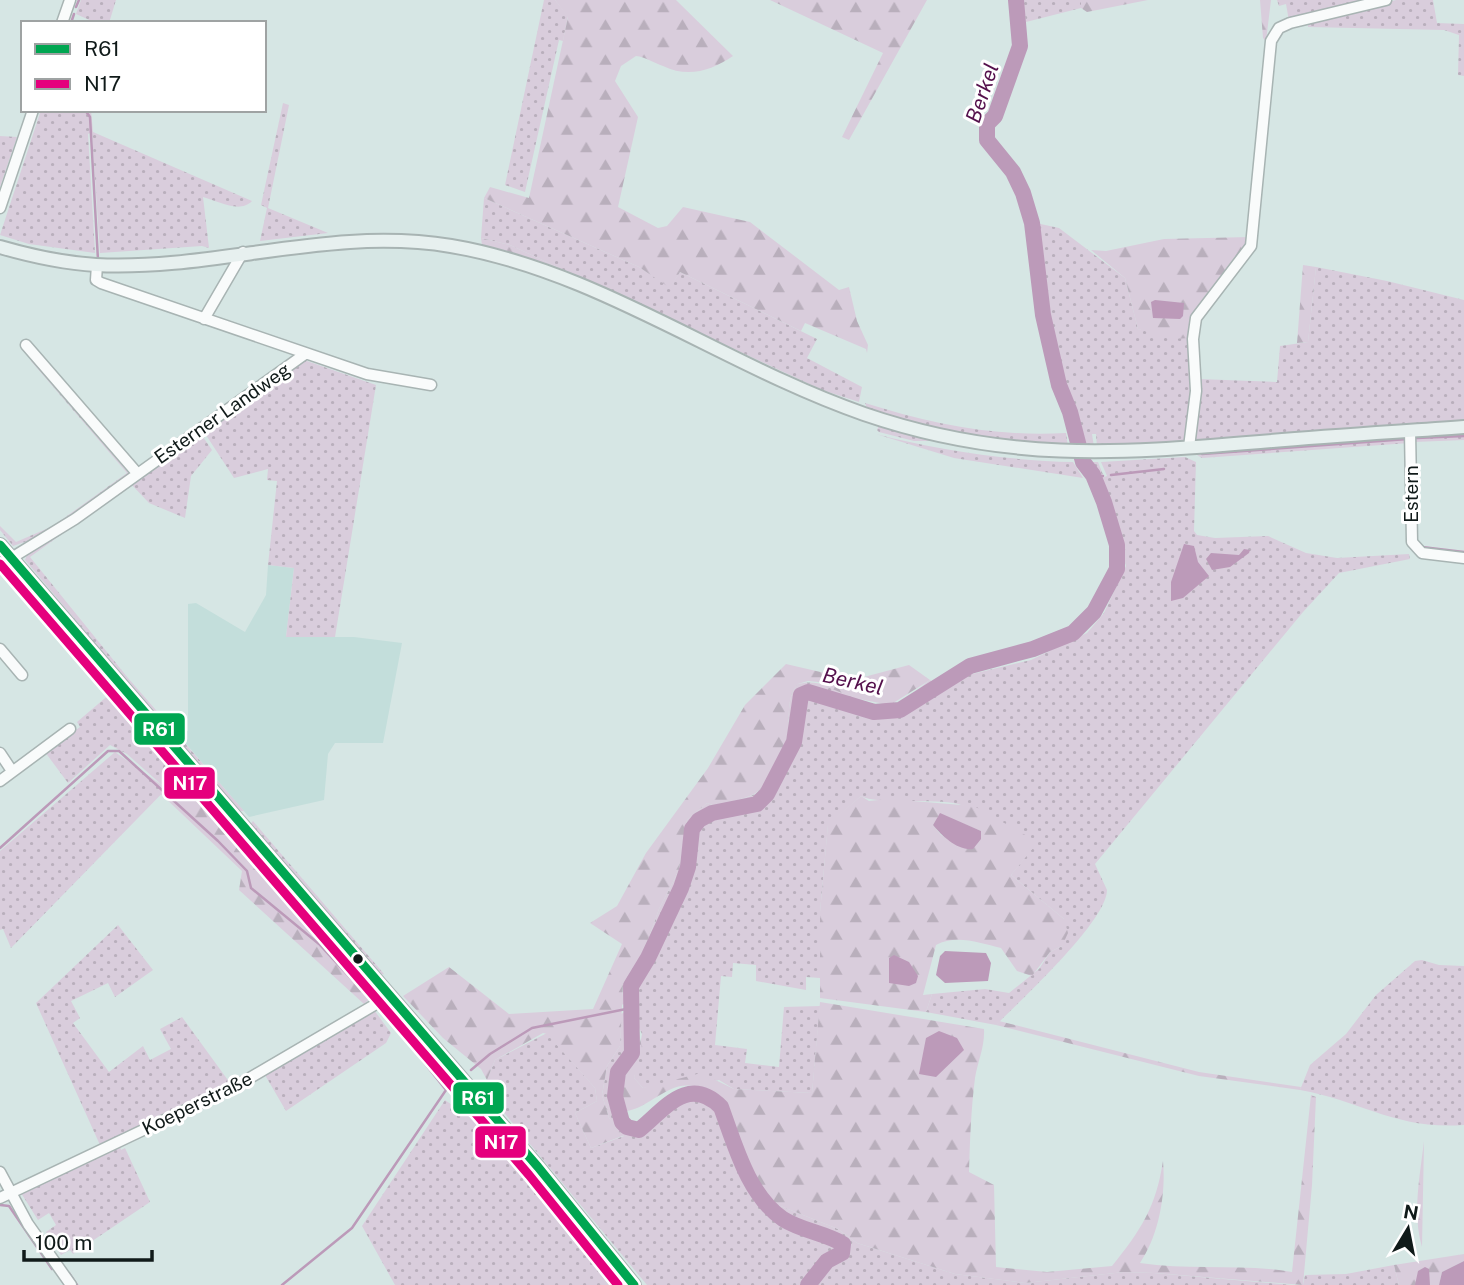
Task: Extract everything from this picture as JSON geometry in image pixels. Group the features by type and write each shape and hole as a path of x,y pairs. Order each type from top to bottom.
{"street":[{"path":"63,21 70,0"},
{"path":"1189,447 1196,391 1193,339 1196,318 1251,246 1271,41 1279,28 1290,23 1386,0"},
{"path":"0,208 32,112"},
{"path":"0,247 49,259 97,265 156,263 342,241 377,240 449,246 508,259 562,277 860,412 958,440 1057,453 1111,452 1464,427"},
{"path":"204,319 243,252"},
{"name":"Esterner Landweg","path":"97,265 96,280 101,283 367,374 431,385"},
{"name":"Esterner Landweg","path":"26,345 137,472"},
{"name":"Esterner Landweg","path":"0,565 75,519 305,354"},
{"name":"Estern","path":"1410,431 1412,542 1422,553 1464,558"},
{"path":"0,545 388,997 538,1167 634,1285"},
{"path":"0,649 22,675"},
{"path":"0,782 70,729"},
{"path":"0,753 12,771"},
{"name":"Koeperstraße","path":"5,1196 236,1086 388,997"},
{"path":"0,1172 5,1196 71,1285"}],"shaded area":[{"path":"1155,300 1184,303 1183,316 1180,319 1153,318 1151,302"},
{"path":"1184,544 1194,546 1198,562 1209,576 1183,598 1171,601 1171,582"},
{"path":"1244,549 1250,550 1249,553 1230,567 1212,570 1206,559 1211,553 1239,555"},
{"path":"268,565 294,568 286,637 354,637 402,643 383,743 335,743 328,754 324,800 249,817 175,731 188,731 188,604 196,603 245,632 266,595"},
{"path":"940,813 981,831 981,839 973,849 956,845 933,825"},
{"path":"945,951 986,953 991,963 988,981 945,983 936,975 940,956"},
{"path":"894,955 909,962 918,976 916,983 909,986 889,983 889,958"},
{"path":"939,1031 957,1038 964,1050 936,1077 919,1074 926,1038"},
{"path":"1464,1261 1464,1285 1439,1285 1442,1272"},
{"path":"1425,1267 1429,1269 1430,1285 1415,1285 1418,1271"}],"green space":[{"path":"81,0 116,0 110,21 92,21 76,14"},
{"path":"544,0 555,0 568,16 563,41 559,40 525,192 505,185"},
{"path":"555,0 676,0 733,56 708,69 690,72 672,70 636,56 621,66 615,81 638,117 618,207 658,228 667,226 683,207 750,222 839,290 849,287 857,321 868,345 867,353 866,349 805,323 801,331 680,272 670,288 639,267 484,198 490,187 529,198 568,17"},
{"path":"770,0 927,0 849,140 842,137 883,53"},
{"path":"1023,0 1081,0 1081,8 1026,22"},
{"path":"1081,0 1148,0 1087,12 1081,8"},
{"path":"1260,0 1271,0 1266,41 1263,38"},
{"path":"1277,0 1377,0 1289,21 1286,4 1279,6"},
{"path":"1396,0 1433,0 1437,23 1464,24 1464,76 1458,75 1459,35 1444,30 1308,27 1308,21"},
{"path":"283,103 289,105 268,208 328,233 260,241 267,208 261,205"},
{"path":"40,112 91,112 93,132 252,201 247,205 235,207 203,197 209,248 202,246 100,253 92,132 88,134 95,253 29,244 0,235"},
{"path":"0,136 17,137 0,187"},
{"path":"484,198 639,267 670,287 680,272 817,339 807,358 862,387 859,402 822,390 510,245 481,238"},
{"path":"1036,223 1059,228 1125,278 1138,329 1190,338 1192,409 1190,423 1181,443 1097,447 1096,434 1092,434 1094,447 1084,447 1073,399 1062,380 1045,306 1045,269"},
{"path":"1250,237 1249,244 1222,280 1190,338 1170,338 1138,329 1125,278 1091,250 1106,251 1164,239"},
{"path":"481,238 510,245 564,270 482,245"},
{"path":"1303,265 1316,267 1308,342 1297,343"},
{"path":"1316,267 1464,300 1464,423 1197,442 1194,435 1199,379 1277,382 1280,346 1308,342"},
{"path":"33,359 130,475 42,536 13,546 0,530 0,526 16,542 53,526 127,473 31,361"},
{"path":"304,360 376,385 335,637 286,637 294,568 268,565 277,481 267,480 268,469 234,478 204,432"},
{"path":"865,403 939,423 989,431 1066,433 1068,447 969,438 868,411"},
{"path":"879,425 938,441 914,441 879,432"},
{"path":"1464,432 1464,440 1414,442 1415,434"},
{"path":"201,434 212,450 191,476 185,518 149,503 131,484"},
{"path":"876,434 974,454 1073,462 1083,478 954,458"},
{"path":"1405,435 1409,443 1202,458 1197,455 1197,451"},
{"path":"1185,457 1196,462 1194,531 1197,535 1215,538 1268,536 1306,553 1337,558 1409,554 1410,559 1339,573 1303,612 1095,864 1107,890 1103,904 1093,921 1042,980 996,1025 926,1012 932,994 985,989 1009,993 1039,969 1050,952 1062,946 1064,919 1011,875 1037,842 989,816 958,804 879,800 861,796 828,825 820,912 820,978 806,977 806,990 756,981 756,965 733,963 732,977 721,976 715,1045 747,1049 745,1063 779,1067 784,1007 820,1006 812,1093 734,1089 719,1080 643,1088 634,1078 642,1034 633,1015 634,987 651,960 684,889 691,870 696,828 708,818 753,808 771,795 795,750 804,698 808,696 875,715 900,714 964,676 1031,660 1087,633 1104,613 1126,566 1109,500 1099,475 1088,462 1098,462 1104,477 1107,476 1101,462"},
{"path":"62,534 30,557 128,678 244,811 236,811 25,560 29,550"},
{"path":"786,664 829,674 864,677 909,665 930,680 890,705 854,698 830,688 828,683 808,681 798,684 791,696 785,743 764,784 754,794 718,807 707,803 687,820 679,870 659,909 648,940 623,985 620,1046 607,1066 602,1095 609,1118 625,1135 591,1148 575,1113 597,1101 595,1088 547,1034 543,1033 495,1060 487,1080 481,1069 443,1038 403,996 449,967 509,1014 593,1009 622,944 590,923 617,906 646,853 708,768 745,705"},
{"path":"930,680 935,684 908,702 887,709 865,708 808,689 799,693 788,748 766,791 751,802 705,812 691,826 685,868 678,886 645,957 632,975 628,985 627,1003 621,1005 625,976 648,940 659,909 679,870 687,820 707,803 718,807 751,796 764,784 785,742 791,696 798,684 823,684 873,704 886,705 902,701"},
{"path":"111,693 180,775 11,948 3,929 0,930 0,851 115,752 163,786 127,754 110,745 68,783 45,752 80,727 77,722"},
{"path":"180,775 373,996 364,1004 239,890 242,871 161,794"},
{"path":"861,796 869,801 888,799 974,806 1038,842 1011,875 1064,919 1068,933 1062,946 1050,952 1032,976 1017,971 1001,948 960,940 936,945 923,995 932,994 926,1012 820,998 820,912 828,824","holes":["940,814 981,831 950,840 941,835 933,825"]},
{"path":"253,821 384,974 378,975 249,826"},
{"path":"118,925 153,970 115,997 108,983 71,1001 80,1018 73,1023 109,1072 143,1046 150,1060 171,1049 160,1029 182,1017 230,1083 100,1145 36,1003"},
{"path":"1422,960 1439,965 1464,966 1464,1125 1418,1123 1399,1119 1300,1090 1310,1065 1346,1034 1376,995 1415,961"},
{"path":"820,1002 984,1029 975,1078 969,1172 994,1185 996,1267 1047,1272 1112,1266 1146,1217 1156,1192 1163,1161 1160,1214 1152,1240 1140,1263 1292,1272 1311,1095 1316,1097 1303,1285 1124,1272 1025,1283 955,1274 857,1243 838,1229 768,1201 746,1162 728,1108 715,1094 705,1089 681,1086 633,1110 613,1109 613,1095 634,1057 638,1028 642,1048 634,1078 643,1088 701,1073 734,1089 812,1093"},
{"path":"374,1010 391,1033 386,1043 286,1111 265,1075"},
{"path":"625,1012 628,1045 625,1055 614,1068 610,1083 613,1111 620,1126 627,1132 641,1134 664,1111 682,1100 703,1098 713,1103 748,1186 768,1214 782,1224 825,1240 836,1247 818,1261 803,1285 647,1285 501,1109 487,1080 495,1060 547,1033 595,1088 597,1101 575,1113 591,1148 624,1136 609,1118 602,1095 607,1066 620,1046 621,1014"},
{"path":"999,1021 1199,1072 1301,1087 1300,1090 1199,1076 996,1025"},
{"path":"445,1100 482,1126 621,1285 395,1285 362,1226"},
{"path":"1424,1141 1422,1247 1417,1208"},
{"path":"120,1146 121,1150 125,1148 150,1202 73,1254 70,1250 61,1255 46,1232 56,1225 49,1213 38,1220 21,1193"},
{"path":"768,1201 838,1229 857,1243 955,1274 1025,1283 1124,1272 1292,1285 813,1285 826,1268 848,1258 850,1244 840,1236 789,1217"},
{"path":"1464,1254 1464,1261 1442,1272 1439,1285 1399,1285 1394,1265"},
{"path":"1394,1265 1399,1285 1303,1285 1305,1275 1346,1274"}],"waterway":[{"path":"76,7 79,0"},
{"name":"Berkel","path":"808,1285 827,1261 842,1253 843,1244 790,1223 771,1209 744,1168 721,1107 698,1094 687,1095 667,1105 639,1130 627,1127 622,1122 615,1096 618,1072 632,1053 631,986 648,958 681,888 688,867 692,829 699,820 712,813 757,804 767,794 794,742 801,695 808,692 874,712 900,710 970,666 1033,649 1073,633 1094,612 1117,569 1117,545 1104,502 1093,475 1083,462 1070,412 1059,385 1043,315 1032,223 1023,193 1013,172 987,140 987,124 995,116 1020,46 1016,0"},
{"path":"72,21 74,14"},
{"path":"86,112 90,117 98,260"},
{"path":"1417,438 1464,436"},
{"path":"1202,454 1408,439"},
{"path":"1111,475 1164,469"},
{"path":"1094,477 1103,476"},
{"path":"1422,547 1464,552"},
{"path":"0,848 108,751 119,751 218,841 247,871 251,888 319,944 370,999"},
{"path":"282,1285 352,1228 446,1090 380,1007"},
{"path":"471,1070 490,1054 532,1028 631,1008"},
{"path":"0,1205 9,1206 52,1269"},
{"path":"69,1273 77,1285"}],"transit line":[{"name":"R61","path":"0,545 538,1167 634,1285"},
{"name":"N17","path":"0,564 529,1175 618,1285"}]}
